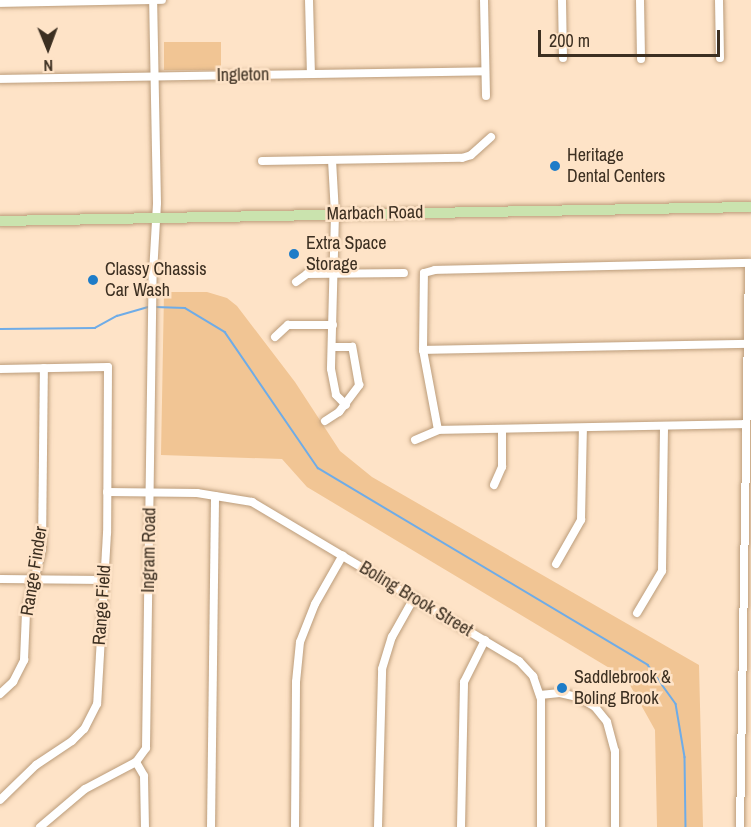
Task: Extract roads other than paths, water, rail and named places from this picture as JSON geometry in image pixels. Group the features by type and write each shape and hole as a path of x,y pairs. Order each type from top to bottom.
{"main road":[{"name":"Marbach Road","path":"0,221 751,207"}],"street":[{"name":"Ingram Road","path":"136,762 143,755 147,742 155,218 153,0"},
{"path":"0,3 162,0"},
{"path":"309,0 310,75"},
{"path":"484,0 486,96"},
{"path":"562,0 563,57"},
{"path":"640,0 641,59"},
{"path":"719,0 720,58"},
{"name":"Ingleton","path":"0,79 485,71"},
{"path":"262,161 462,158 471,155 491,137"},
{"path":"332,160 333,387 339,400 346,405"},
{"path":"438,430 423,350 424,273 435,270 749,263 746,424 748,469 740,827"},
{"path":"296,282 307,274 404,273"},
{"path":"275,337 288,326 333,325"},
{"path":"423,350 747,344"},
{"path":"325,421 346,405 359,385 352,347 333,347"},
{"name":"Range Field","path":"0,800 36,765 72,741 93,716 99,690 99,641 107,492 108,367 44,368"},
{"path":"0,369 44,368"},
{"name":"Range Finder","path":"0,694 13,682 24,660 26,612 43,538 44,368"},
{"path":"415,440 438,430 746,424"},
{"path":"637,613 662,571 664,426"},
{"path":"556,564 581,520 583,428"},
{"path":"494,485 502,467 502,429"},
{"name":"Boling Brook Street","path":"107,492 215,496 239,499 258,505 523,664 533,676 540,694 541,827"},
{"path":"211,827 215,496"},
{"path":"295,827 296,682 300,642 315,604 343,555"},
{"path":"0,579 104,580"},
{"path":"378,827 382,669 392,637 414,598"},
{"path":"461,827 464,682 485,640"},
{"path":"540,694 560,693 578,697 595,706 607,722 615,751 615,827"},
{"path":"741,760 751,760"},
{"path":"40,827 85,789 136,762 144,776 145,827"}],"waterway":[{"path":"0,329 95,328 117,316 148,307"},
{"path":"155,307 185,308 225,332 318,468 648,665 676,704 685,757 686,827"}],"place":[{"name":"Heritage Dental Centers","path":"555,166"},
{"name":"Extra Space Storage","path":"294,254"},
{"name":"Classy Chassis Car Wash","path":"93,280"},
{"name":"Saddlebrook & Boling Brook","path":"562,688"}]}
